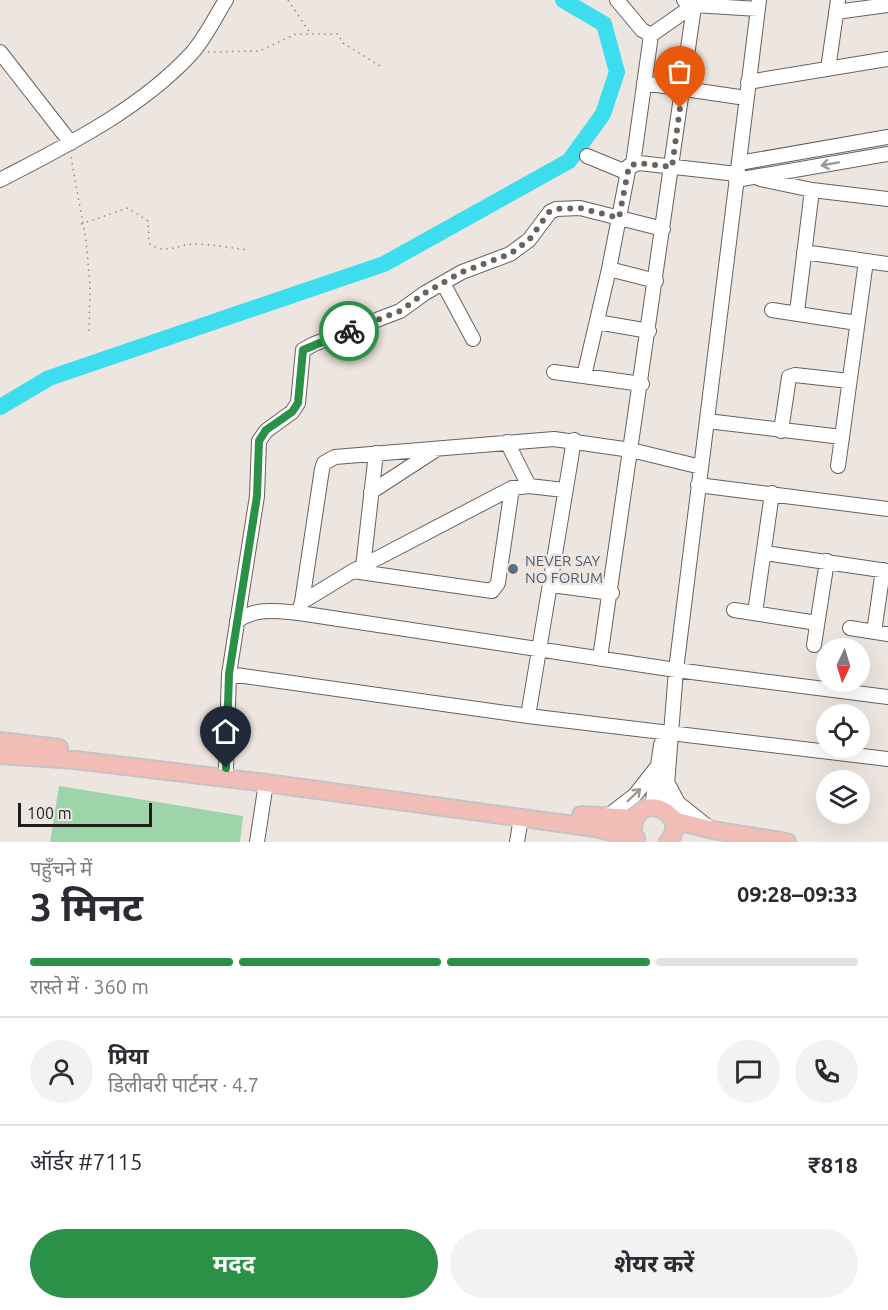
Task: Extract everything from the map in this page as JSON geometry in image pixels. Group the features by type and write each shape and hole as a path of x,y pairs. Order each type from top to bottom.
{"main road":[{"path":"0,741 605,818 635,818"},
{"path":"0,754 75,760 266,783 596,828 637,840"},
{"path":"637,840 633,831 635,818 639,812 663,812 713,830 787,842"},
{"path":"663,812 674,834 669,842"}],"street":[{"path":"0,180 71,143 144,97 192,53 226,0"},
{"path":"617,0 642,30 651,35"},
{"path":"600,658 612,593 642,384 683,88 691,2"},
{"path":"584,376 631,165 651,35 691,2 759,5 700,467 669,731 672,741 663,812"},
{"path":"828,69 837,6 888,5"},
{"path":"0,52 71,143"},
{"path":"748,82 888,59"},
{"path":"644,83 746,98"},
{"path":"737,172 888,137"},
{"path":"754,178 888,154"},
{"path":"587,156 617,169 631,165 737,172 754,178 812,190 888,199"},
{"path":"797,312 812,190"},
{"path":"226,768 229,674 257,496 259,441 266,430 292,412 298,403 303,350 400,311 443,283 475,266 510,254 529,240 549,212 556,209 580,208 663,229"},
{"path":"804,252 888,264"},
{"path":"838,466 866,261"},
{"path":"609,269 656,281"},
{"path":"443,283 473,339"},
{"path":"772,310 797,312 857,323"},
{"path":"597,322 649,331"},
{"path":"554,372 642,384"},
{"path":"780,431 789,377 795,375 849,381"},
{"path":"707,422 842,437"},
{"path":"301,608 324,463 335,457 507,442 574,440 632,450 700,467"},
{"path":"528,716 574,440"},
{"path":"507,442 529,486"},
{"path":"371,492 438,448"},
{"path":"358,569 376,453"},
{"path":"698,485 888,509"},
{"path":"301,608 358,569 512,488 529,486 564,490"},
{"path":"358,569 492,591 498,583 512,488"},
{"path":"755,613 772,493"},
{"path":"765,553 886,571 881,633 850,628"},
{"path":"814,645 827,561"},
{"path":"551,585 612,593"},
{"path":"237,621 245,615 260,611 301,608 676,670 888,697"},
{"path":"734,610 817,623"},
{"path":"229,674 528,716 669,731 888,759"},
{"path":"663,812 658,766 662,740 669,731"},
{"path":"605,818 635,795 658,766"},
{"path":"668,782 678,803 713,830"},
{"path":"257,842 266,783"},
{"path":"517,842 521,818"}],"path":[{"path":"288,0 310,34"},
{"path":"192,53 259,51 296,34 338,34 343,43 380,66"},
{"path":"71,143 71,168 86,240 90,286 89,331"},
{"path":"81,224 128,208 148,221 149,243 158,250 168,250 196,243 248,250"}],"green space":[{"path":"59,786 243,816 240,842 50,842"}],"waterway":[{"path":"0,407 49,378 384,264 569,161 603,114 617,72 604,24 563,0"}],"way so far":[{"path":"349,331 400,311 425,293 462,272 510,254 529,240 549,212 556,209 580,208 619,218 629,166 639,163 672,167 680,108"}],"place":[{"name":"NEVER SAY NO FORUM","path":"513,569"}],"route":[{"path":"226,768 229,674 257,496 259,441 266,430 292,412 298,403 303,350 349,331"}]}
